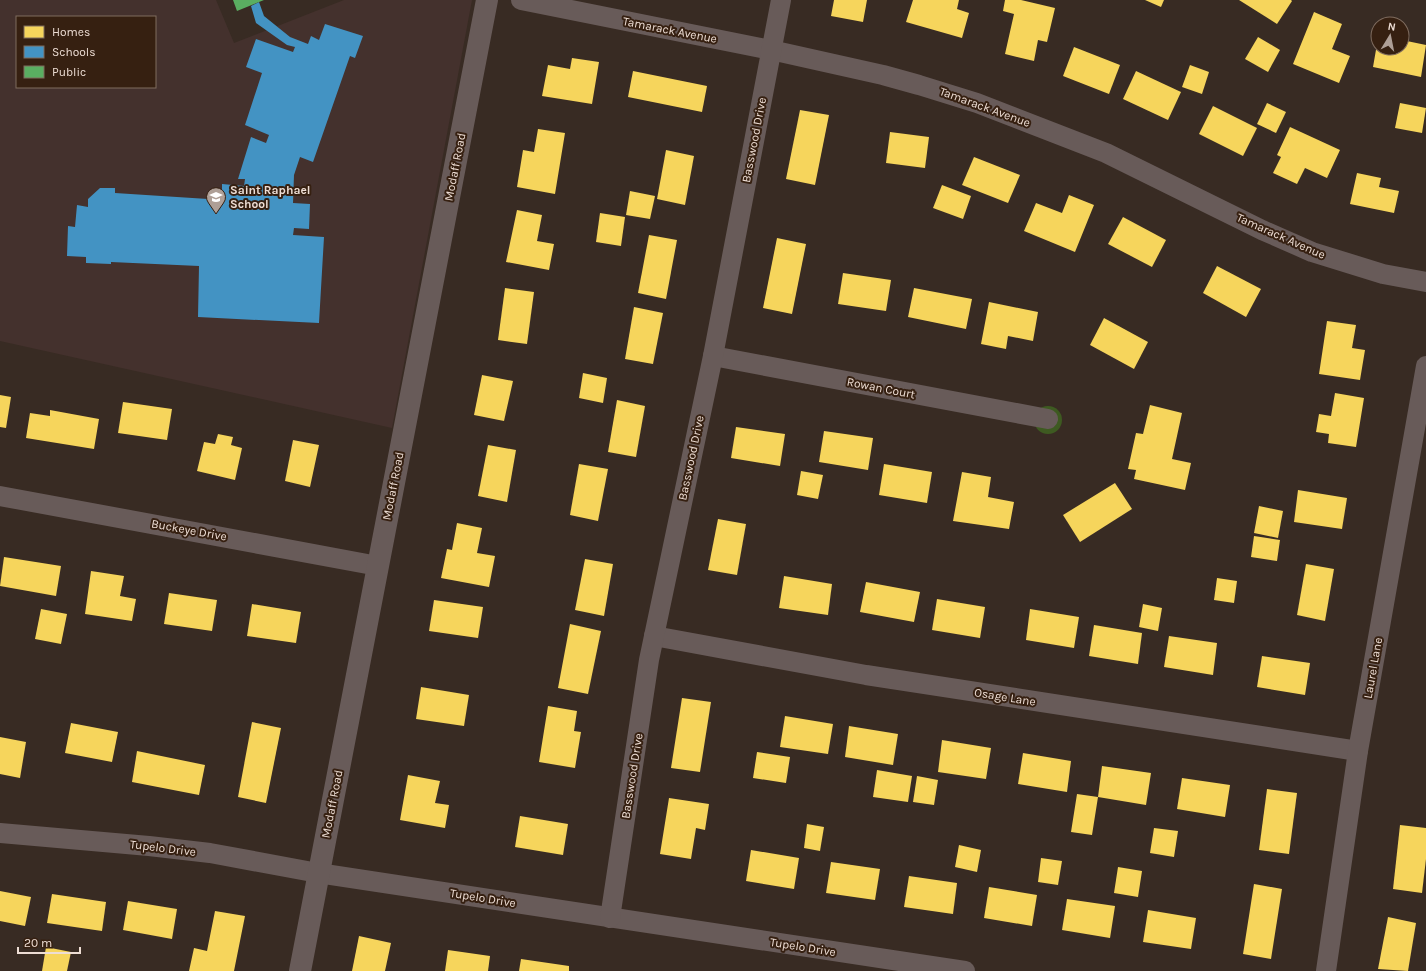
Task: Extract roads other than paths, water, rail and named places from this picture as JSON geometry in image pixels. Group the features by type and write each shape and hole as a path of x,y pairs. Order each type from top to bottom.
{"street":[{"name":"Modaff Road","path":"300,971 487,0"},
{"name":"Tamarack Avenue","path":"521,0 771,50 883,75 977,103 1106,153 1268,233 1312,252 1383,274 1426,282"},
{"name":"Basswood Drive","path":"610,918 654,636 713,356 780,0"},
{"name":"Rowan Court","path":"713,356 1048,419"},
{"name":"Laurel Lane","path":"1326,971 1358,751 1426,366"},
{"name":"Buckeye Drive","path":"0,496 378,566"},
{"name":"Osage Lane","path":"654,636 866,675 1358,751"},
{"name":"Tupelo Drive","path":"0,833 195,851 318,873 965,971"}],"place":[{"name":"Saint Raphael School","path":"216,214"}]}
